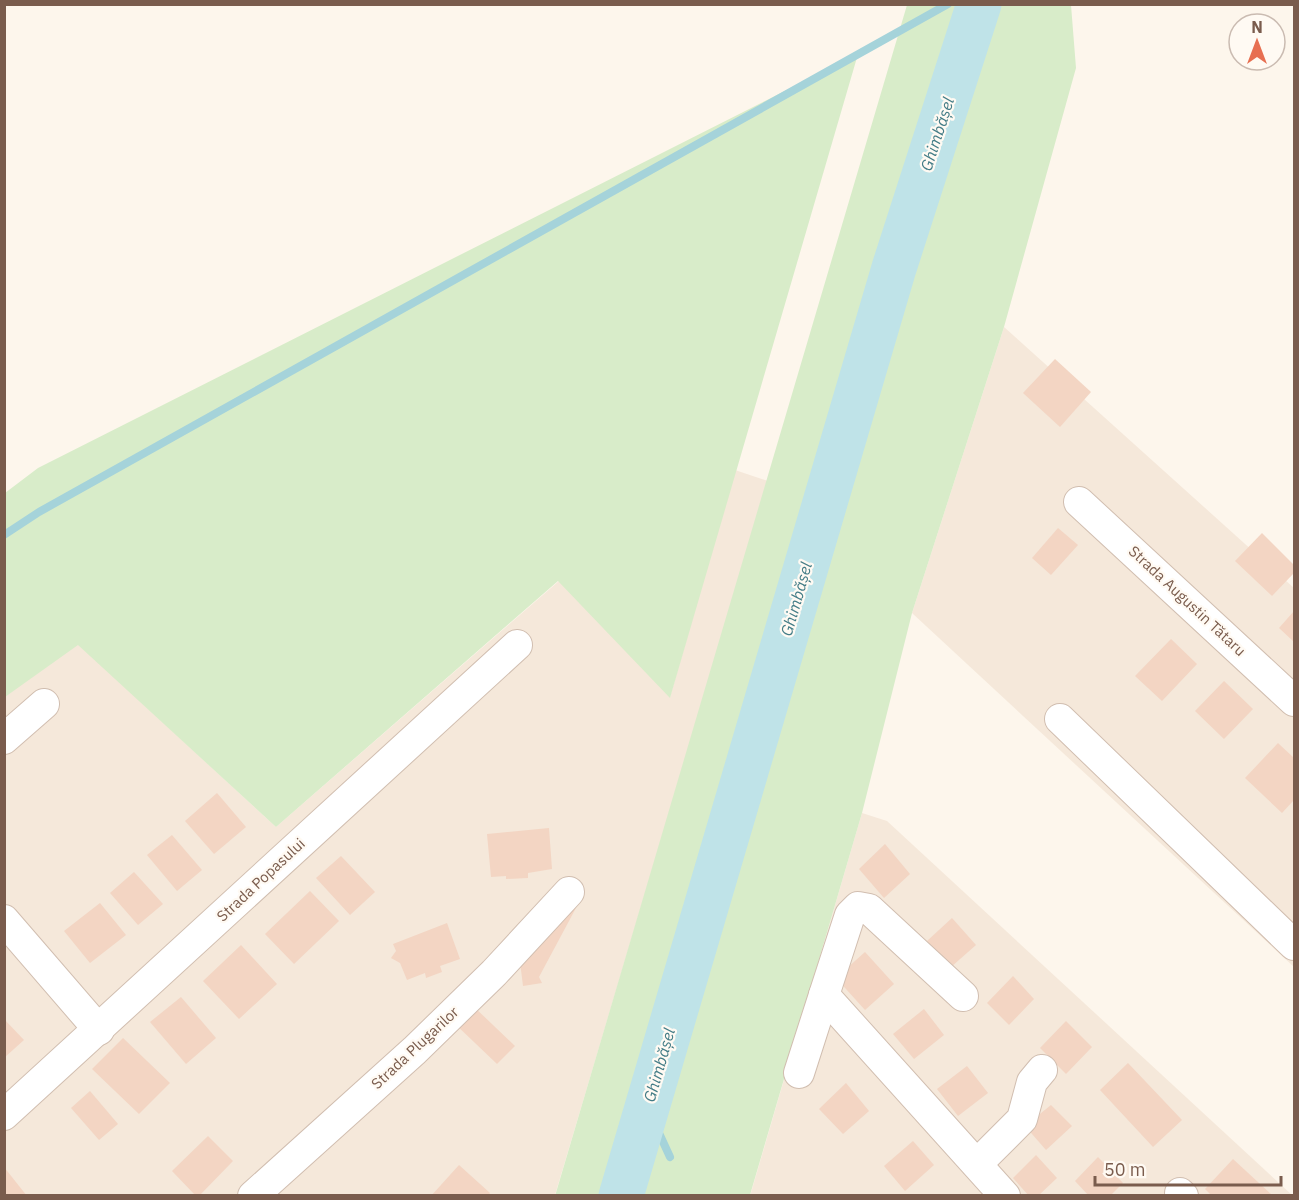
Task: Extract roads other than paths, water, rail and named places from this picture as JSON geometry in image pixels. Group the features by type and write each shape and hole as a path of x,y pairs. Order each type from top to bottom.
{"street":[{"name":"Strada Augustin Tătaru","path":"1079,502 1294,700"},
{"name":"Strada Popasului","path":"4,1115 517,645"},
{"path":"4,739 44,704"},
{"path":"1060,719 1294,945"},
{"name":"Strada Plugarilor","path":"253,1196 415,1050 494,973 569,892"},
{"path":"799,1073 850,915 858,907 869,909 963,996"},
{"path":"4,920 99,1030"},
{"path":"824,994 1005,1196"},
{"path":"977,1164 1022,1119 1032,1082 1042,1070"}],"waterway":[{"path":"4,535 39,512 948,4"},
{"name":"Ghimbășel","path":"621,1196 894,268 979,4"},
{"path":"647,1107 670,1157"}]}
